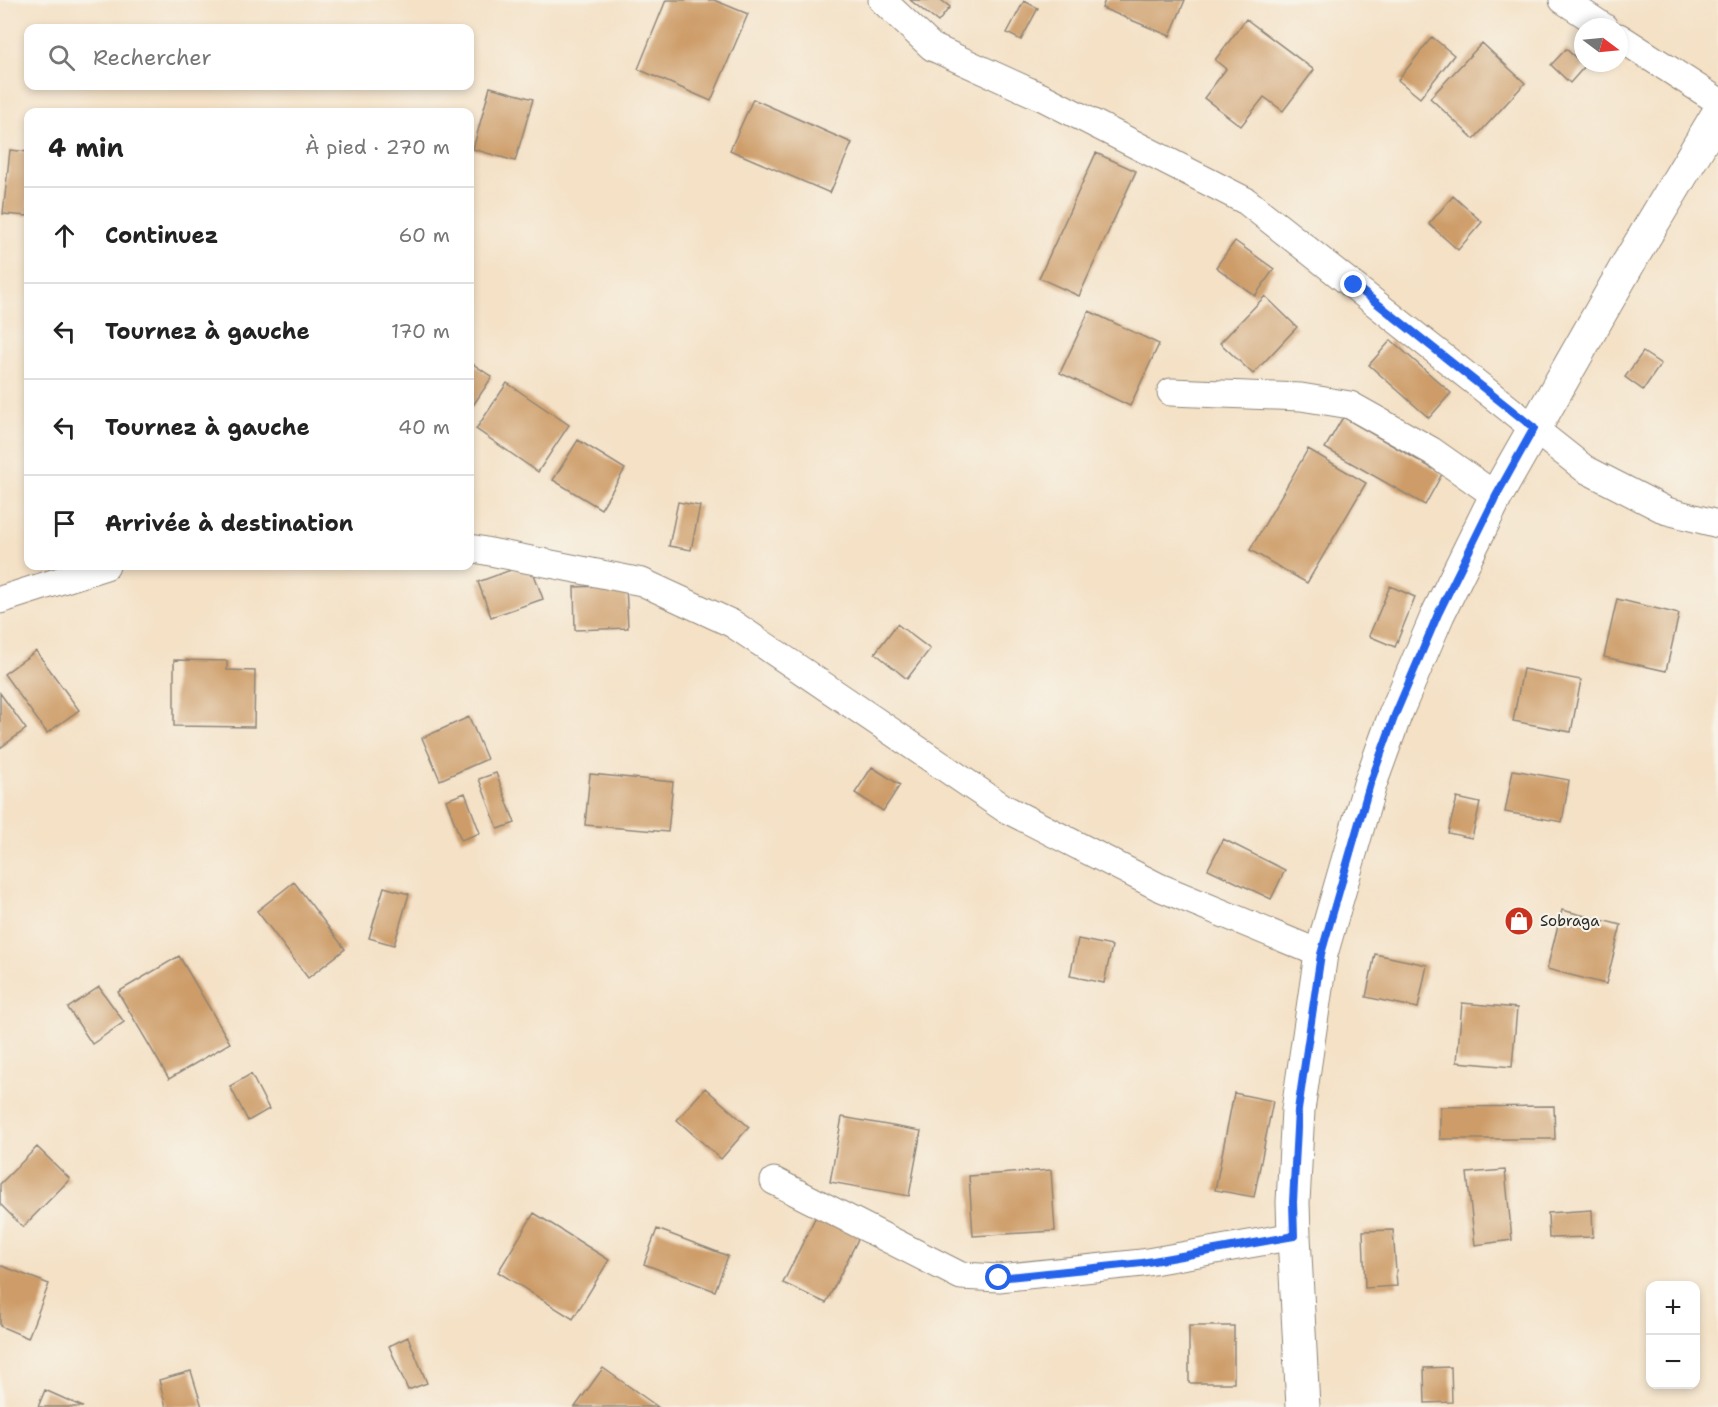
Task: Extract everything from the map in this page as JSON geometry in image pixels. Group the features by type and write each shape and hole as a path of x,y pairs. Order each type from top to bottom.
{"street":[{"path":"882,0 932,47 1044,98 1246,201 1585,469 1667,511 1718,524"},
{"path":"1563,0 1590,18"},
{"path":"1628,42 1718,100"},
{"path":"1303,1407 1293,1202 1298,1110 1321,954 1370,784 1395,715 1438,614 1496,496 1718,114"},
{"path":"1171,392 1301,397 1350,405 1432,451 1496,496"},
{"path":"474,549 642,582 733,624 1004,808 1159,887 1321,954"},
{"path":"0,600 94,570"},
{"path":"774,1181 961,1276 999,1278 1142,1263 1294,1236"}],"building":[{"path":"666,0 714,0 748,14 711,101 638,69"},
{"path":"910,0 941,0 950,7 938,22"},
{"path":"1105,0 1185,0 1170,36 1102,8"},
{"path":"1024,1 1038,8 1021,40 1007,33"},
{"path":"1246,19 1314,70 1283,111 1264,97 1241,126 1204,98 1226,69 1215,60"},
{"path":"1432,37 1454,55 1420,98 1398,80"},
{"path":"1482,43 1525,83 1474,139 1430,98"},
{"path":"1566,49 1574,56 1574,72 1580,72 1570,83 1551,65"},
{"path":"490,87 533,99 515,161 474,149"},
{"path":"753,99 852,143 830,193 730,150"},
{"path":"10,150 24,152 24,216 3,214"},
{"path":"1096,153 1136,171 1079,296 1039,278"},
{"path":"1453,196 1482,222 1458,250 1429,224"},
{"path":"1235,241 1274,269 1255,296 1216,267"},
{"path":"1265,296 1297,327 1253,374 1220,343"},
{"path":"1089,311 1159,344 1130,406 1060,373"},
{"path":"1391,340 1451,393 1429,418 1369,365"},
{"path":"1643,352 1661,364 1643,390 1625,377"},
{"path":"474,365 492,377 474,404"},
{"path":"507,383 569,425 538,472 476,429"},
{"path":"1343,417 1442,474 1425,505 1325,448"},
{"path":"578,440 625,469 601,509 553,480"},
{"path":"1308,449 1366,483 1307,583 1250,550"},
{"path":"678,502 700,506 691,550 669,546"},
{"path":"530,563 543,599 491,617 478,582"},
{"path":"626,585 628,628 575,630 574,587"},
{"path":"1390,586 1415,597 1395,647 1369,636"},
{"path":"1617,599 1679,614 1666,671 1604,657"},
{"path":"897,624 930,649 907,679 875,653"},
{"path":"36,651 79,710 47,733 4,674"},
{"path":"174,660 227,661 227,670 255,671 254,727 174,726"},
{"path":"1523,669 1581,680 1571,732 1513,721"},
{"path":"0,693 26,729 0,748"},
{"path":"469,717 487,759 440,780 422,738"},
{"path":"872,767 900,785 883,811 855,793"},
{"path":"1513,770 1569,780 1562,822 1505,812"},
{"path":"496,773 515,823 498,829 479,779"},
{"path":"590,774 673,782 668,832 585,825"},
{"path":"465,793 480,833 461,840 446,800"},
{"path":"1457,798 1480,803 1472,838 1448,833"},
{"path":"1223,839 1285,870 1271,899 1208,869"},
{"path":"294,882 345,949 308,978 257,911"},
{"path":"384,887 409,894 394,945 369,938"},
{"path":"1562,910 1621,925 1606,984 1547,969"},
{"path":"1078,939 1112,946 1104,983 1070,976"},
{"path":"1375,954 1427,965 1418,1008 1366,997"},
{"path":"179,956 230,1043 169,1079 118,992"},
{"path":"99,987 124,1022 92,1044 68,1008"},
{"path":"1462,1003 1517,1008 1512,1067 1457,1062"},
{"path":"251,1074 269,1109 248,1121 230,1086"},
{"path":"705,1088 749,1127 721,1159 677,1120"},
{"path":"1234,1093 1273,1101 1254,1197 1215,1190"},
{"path":"1554,1106 1555,1139 1440,1139 1440,1107"},
{"path":"842,1117 921,1131 909,1196 830,1182"},
{"path":"37,1147 70,1179 23,1227 0,1204 0,1184"},
{"path":"1051,1170 1055,1231 973,1236 969,1176"},
{"path":"1505,1170 1512,1240 1475,1245 1467,1173"},
{"path":"1592,1210 1593,1237 1549,1238 1548,1213"},
{"path":"534,1213 609,1260 573,1319 498,1272"},
{"path":"817,1214 860,1235 826,1303 783,1283"},
{"path":"657,1229 728,1256 715,1291 644,1264"},
{"path":"1393,1230 1397,1286 1365,1288 1363,1231"},
{"path":"2,1266 49,1284 28,1338 0,1326 0,1270"},
{"path":"1189,1326 1234,1326 1234,1383 1189,1383"},
{"path":"408,1337 427,1383 408,1390 389,1346"},
{"path":"1451,1367 1452,1402 1425,1403 1424,1368"},
{"path":"603,1368 658,1407 575,1407"},
{"path":"191,1371 202,1407 166,1407 159,1380"},
{"path":"45,1390 83,1407 38,1407"}],"place":[{"name":"Sobraga","path":"1519,921"}],"route":[{"path":"999,1278 1142,1263 1294,1236 1293,1202 1298,1110 1321,954 1370,784 1395,715 1438,614 1496,496 1534,428 1354,285"}]}
